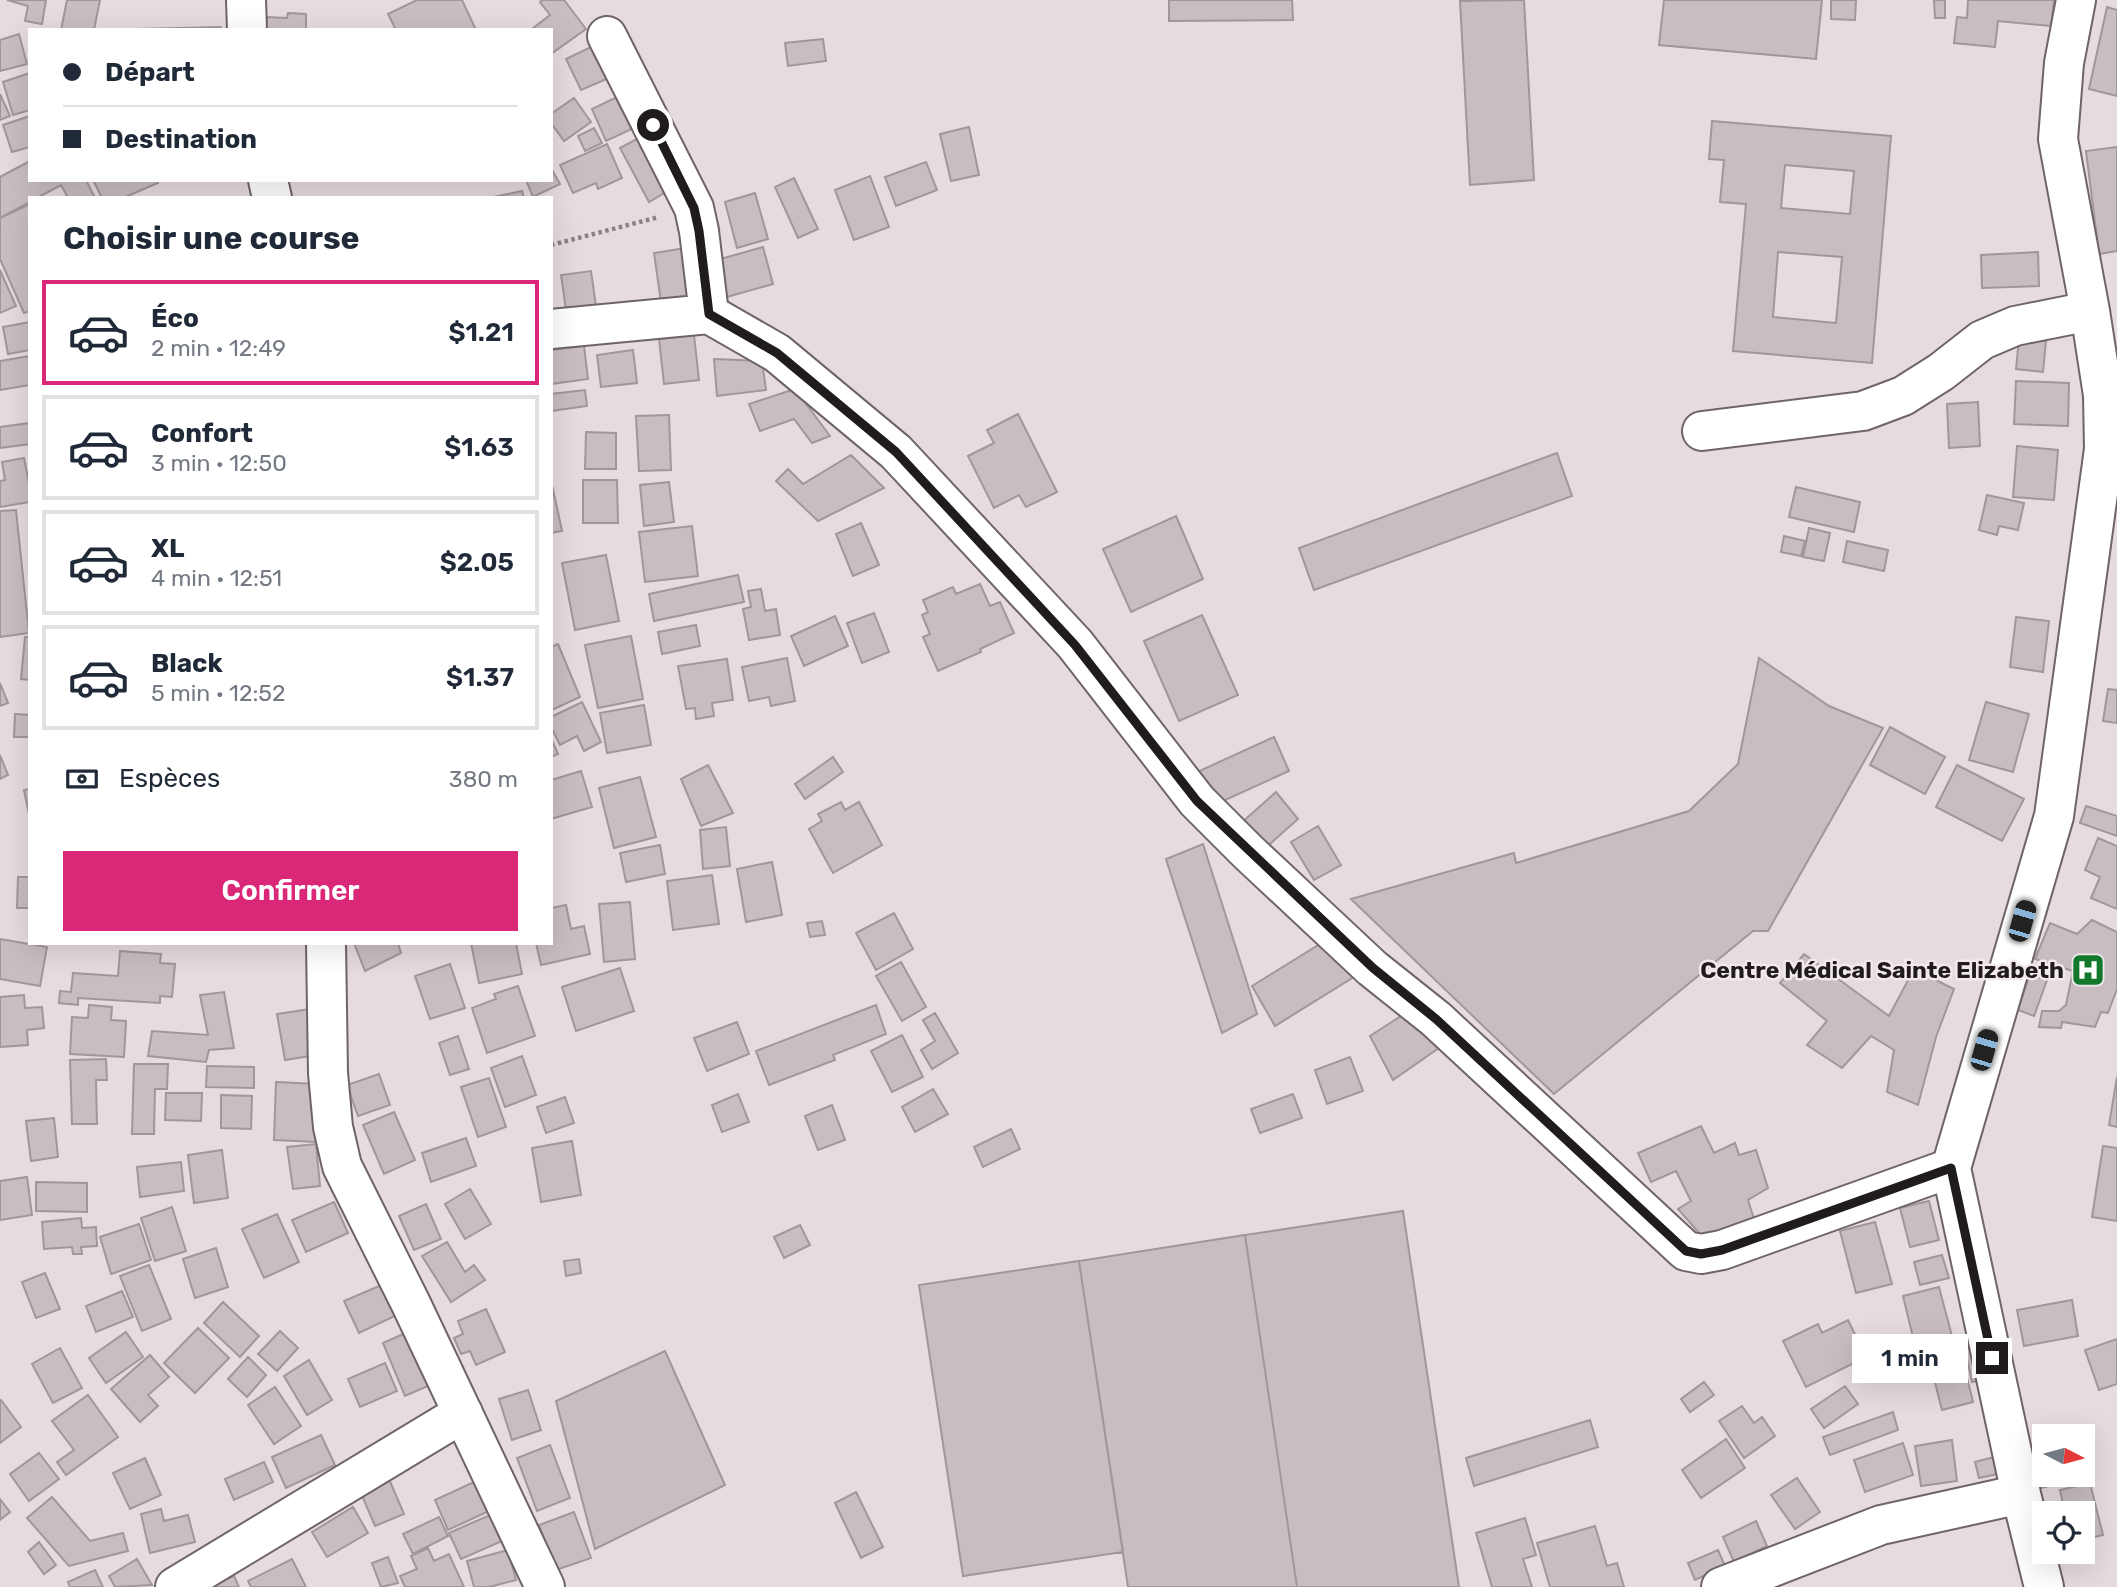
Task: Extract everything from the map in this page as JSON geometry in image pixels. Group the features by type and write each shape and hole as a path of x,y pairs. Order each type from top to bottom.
{"street":[{"path":"246,0 247,28"},
{"path":"2044,1587 2021,1494 1951,1168 2054,816 2104,449 2103,396 2058,139 2064,63 2076,0"},
{"path":"607,36 694,208 709,314"},
{"path":"1702,431 1863,411 1903,396 1941,372 1982,340 2015,326 2090,311"},
{"path":"553,329 709,314 777,353 896,452 1075,645 1197,801 1373,968 1436,1019 1686,1251 1701,1254 1722,1250 1951,1168"},
{"path":"326,945 328,1073 333,1126 342,1166 545,1587"},
{"path":"175,1587 463,1413"},
{"path":"1721,1587 1881,1525 2021,1494"}],"path":[{"path":"553,244 694,208"}],"building":[{"path":"7,0 46,0 42,24 25,21 28,6"},
{"path":"67,0 100,0 94,28 61,28"},
{"path":"417,0 462,0 475,28 395,28 388,14"},
{"path":"564,0 586,29 553,53 553,28 533,28 550,15 540,2"},
{"path":"1169,0 1292,0 1293,20 1169,21"},
{"path":"1524,0 1534,180 1470,185 1460,1"},
{"path":"1664,0 1822,0 1816,59 1659,45"},
{"path":"1831,0 1856,0 1855,20 1831,19"},
{"path":"1934,0 1945,0 1945,18 1935,18"},
{"path":"1968,0 2054,0 2051,26 1998,21 1995,47 1954,43 1957,17 1967,18"},
{"path":"2107,7 2117,10 2117,96 2089,89"},
{"path":"288,13 306,14 306,28 266,28 267,17 287,18"},
{"path":"19,34 27,64 0,71 0,40"},
{"path":"823,39 826,61 788,66 785,43"},
{"path":"593,46 609,78 581,90 566,59"},
{"path":"28,74 28,111 13,115 3,82"},
{"path":"0,94 10,116 0,120"},
{"path":"621,95 636,127 606,141 592,109"},
{"path":"574,98 591,122 564,141 553,126 553,113"},
{"path":"28,117 28,148 12,152 3,125"},
{"path":"1712,121 1891,136 1872,363 1733,351 1746,204 1720,202 1724,160 1709,159","holes":["1785,165 1854,171 1850,214 1781,208","1778,252 1842,257 1836,323 1773,317"]},
{"path":"969,127 979,175 951,181 940,134"},
{"path":"594,128 602,143 585,151 578,136"},
{"path":"644,135 673,188 649,202 620,148"},
{"path":"607,144 622,178 598,189 596,183 573,193 560,165"},
{"path":"2117,147 2117,251 2099,254 2086,151"},
{"path":"28,162 28,182 87,182 94,196 67,196 61,185 41,196 28,196 28,203 0,218 0,177"},
{"path":"926,162 937,190 896,206 885,177"},
{"path":"553,172 560,184 533,196 527,182 553,182"},
{"path":"870,176 889,227 854,240 835,190"},
{"path":"794,178 818,229 798,238 775,187"},
{"path":"94,182 158,183 128,196 101,196"},
{"path":"522,191 523,196 498,196"},
{"path":"755,193 768,239 737,248 725,202"},
{"path":"28,205 28,312 24,313 0,259 0,218"},
{"path":"763,247 773,284 727,297 717,260"},
{"path":"686,248 694,304 662,309 654,253"},
{"path":"2038,252 2039,286 1982,288 1981,255"},
{"path":"0,270 16,306 0,313"},
{"path":"591,271 597,313 567,317 561,275"},
{"path":"28,322 28,350 8,354 3,327"},
{"path":"694,335 699,380 664,384 659,339"},
{"path":"2019,339 2046,341 2043,372 2016,369"},
{"path":"584,346 588,379 553,384 553,350"},
{"path":"633,350 637,383 601,387 597,355"},
{"path":"28,356 28,385 0,390 0,361"},
{"path":"714,359 762,361 766,390 717,396"},
{"path":"2016,381 2069,383 2068,426 2014,424"},
{"path":"795,389 830,436 812,443 794,419 760,431 749,404"},
{"path":"585,390 587,406 553,411 553,394"},
{"path":"1978,402 1980,446 1949,448 1947,404"},
{"path":"1018,414 1057,492 1026,507 1019,495 994,508 968,456 994,443 987,430"},
{"path":"669,415 671,470 639,471 636,416"},
{"path":"28,423 28,444 0,448 0,427"},
{"path":"586,432 616,433 616,469 585,469"},
{"path":"2017,446 2058,450 2054,500 2013,497"},
{"path":"1557,453 1572,496 1314,590 1299,548"},
{"path":"851,455 884,488 818,521 776,481 788,469 803,484"},
{"path":"24,458 28,478 28,502 0,507 0,481 5,480 2,462"},
{"path":"583,480 617,480 618,523 583,523"},
{"path":"669,482 674,522 644,526 640,485"},
{"path":"1796,487 1860,502 1854,532 1789,517"},
{"path":"553,489 562,531 553,533"},
{"path":"1987,495 2024,503 2018,530 1999,526 1997,535 1979,530"},
{"path":"16,510 28,633 0,637 0,511"},
{"path":"1176,516 1203,579 1131,612 1103,549"},
{"path":"861,523 879,565 853,576 836,534"},
{"path":"692,526 698,576 645,582 639,532"},
{"path":"1809,528 1830,533 1824,561 1803,557"},
{"path":"1784,536 1805,541 1801,556 1781,552"},
{"path":"1847,541 1888,550 1884,571 1843,562"},
{"path":"606,555 619,621 575,630 562,563"},
{"path":"738,575 744,602 654,621 649,594"},
{"path":"980,584 990,606 1000,602 1014,633 980,649 981,652 938,671 923,637 930,634 922,615 928,612 923,600 953,587 956,594"},
{"path":"761,589 765,611 776,609 780,635 749,640 743,609 751,607 748,591"},
{"path":"874,613 889,652 862,663 847,623"},
{"path":"1202,615 1238,695 1179,721 1144,641"},
{"path":"835,616 848,646 804,666 791,636"},
{"path":"2016,617 2049,621 2043,672 2010,667"},
{"path":"696,625 700,646 662,654 658,632"},
{"path":"631,636 643,699 598,708 585,645"},
{"path":"25,637 28,637 28,680 21,679"},
{"path":"558,644 580,697 553,710 553,646"},
{"path":"787,658 795,701 771,706 769,697 749,701 742,667"},
{"path":"1759,658 1829,706 1883,728 1768,931 1753,931 1554,1094 1351,899 1514,853 1516,863 1689,811 1738,764"},
{"path":"727,659 733,700 712,703 714,716 696,719 695,708 686,709 678,666"},
{"path":"0,683 8,703 0,706"},
{"path":"2108,689 2117,690 2117,723 2103,721"},
{"path":"582,702 601,742 584,751 577,736 560,745 553,731 553,716"},
{"path":"1986,702 2029,714 2013,772 1969,760"},
{"path":"644,705 651,745 607,753 600,713"},
{"path":"15,714 28,715 28,737 14,737"},
{"path":"1890,727 1945,757 1925,794 1870,765"},
{"path":"1274,737 1289,771 1210,807 1195,773"},
{"path":"553,743 558,754 553,756"},
{"path":"0,755 8,775 0,779"},
{"path":"833,757 843,772 805,799 795,784"},
{"path":"708,765 733,813 701,826 681,779"},
{"path":"1957,765 2024,799 2002,841 1936,807"},
{"path":"581,771 592,807 553,818 553,779"},
{"path":"640,777 656,837 614,848 599,788"},
{"path":"28,789 28,809 24,790"},
{"path":"1276,792 1298,819 1263,850 1240,824"},
{"path":"841,802 845,810 859,802 882,845 833,873 809,829 822,821 818,814"},
{"path":"2086,806 2117,816 2117,836 2080,823"},
{"path":"1318,826 1341,865 1314,880 1291,842"},
{"path":"726,827 730,866 703,869 700,830"},
{"path":"2098,838 2117,846 2117,909 2091,898 2100,877 2085,870"},
{"path":"1203,844 1257,1014 1222,1033 1166,859"},
{"path":"660,845 665,874 626,882 620,853"},
{"path":"772,862 782,915 746,922 737,869"},
{"path":"712,875 719,924 673,930 667,881"},
{"path":"18,877 28,877 28,908 17,908"},
{"path":"630,902 635,959 604,962 599,904"},
{"path":"566,905 571,929 584,926 590,954 541,965 536,945 553,945 553,908"},
{"path":"894,913 913,949 876,970 856,933"},
{"path":"2092,920 2117,932 2117,989 2108,1013 2101,1012 2095,1027 2062,1022 2061,1028 2039,1027 2042,1011 2059,1011 2066,1005 2073,971 2035,959 2050,923 2077,934"},
{"path":"822,921 825,935 810,937 807,923"},
{"path":"0,939 47,947 40,986 0,979"},
{"path":"1328,939 1357,975 1275,1026 1252,986"},
{"path":"355,945 399,945 401,953 365,971"},
{"path":"471,945 516,945 522,974 479,983"},
{"path":"120,951 161,954 160,963 175,964 172,997 160,996 160,1003 78,998 78,1005 59,1003 60,991 71,992 73,973 118,976"},
{"path":"1804,954 1889,1016 1914,969 1954,989 1936,1037 1918,1105 1887,1092 1894,1050 1871,1036 1842,1068 1807,1045 1827,1021 1780,983"},
{"path":"901,962 926,1007 902,1021 876,976"},
{"path":"450,964 465,1008 430,1019 415,976"},
{"path":"620,968 634,1011 576,1031 562,987"},
{"path":"2030,974 2047,980 2034,1016 2018,1010"},
{"path":"518,986 535,1036 487,1053 472,1008 496,999 494,994"},
{"path":"224,992 234,1048 209,1050 206,1062 148,1056 152,1031 208,1035 200,995"},
{"path":"24,995 25,1008 42,1007 44,1028 27,1030 28,1045 0,1047 0,997"},
{"path":"89,1005 112,1007 111,1020 126,1021 124,1057 70,1054 72,1017 88,1018"},
{"path":"876,1005 886,1034 833,1055 835,1060 769,1085 756,1051"},
{"path":"310,1009 317,1055 285,1060 277,1014"},
{"path":"935,1013 958,1053 932,1069 921,1050 935,1041 923,1020"},
{"path":"1401,1016 1426,1019 1446,1043 1393,1080 1370,1036"},
{"path":"737,1022 749,1054 707,1071 694,1038"},
{"path":"902,1035 923,1077 892,1092 871,1051"},
{"path":"458,1036 469,1069 450,1075 439,1043"},
{"path":"522,1056 536,1095 505,1107 491,1068"},
{"path":"1350,1057 1363,1091 1327,1104 1315,1070"},
{"path":"106,1059 107,1080 96,1080 97,1124 72,1124 70,1060"},
{"path":"134,1064 168,1064 167,1089 155,1089 154,1134 132,1134"},
{"path":"207,1066 254,1067 254,1088 206,1087"},
{"path":"379,1074 390,1105 358,1116 347,1085"},
{"path":"2117,1077 2117,1127 2109,1125"},
{"path":"489,1078 506,1127 478,1137 461,1087"},
{"path":"276,1082 318,1084 317,1142 274,1140"},
{"path":"933,1089 948,1114 915,1132 902,1107"},
{"path":"166,1093 202,1093 201,1121 165,1120"},
{"path":"738,1094 749,1122 722,1132 712,1105"},
{"path":"1293,1094 1302,1118 1260,1133 1251,1109"},
{"path":"221,1095 252,1096 251,1129 221,1128"},
{"path":"565,1097 574,1123 546,1133 537,1107"},
{"path":"832,1105 845,1140 818,1150 805,1116"},
{"path":"394,1112 415,1160 384,1174 363,1125"},
{"path":"54,1118 58,1157 31,1161 26,1121"},
{"path":"1701,1126 1714,1153 1735,1143 1739,1155 1756,1150 1768,1188 1748,1200 1754,1219 1707,1242 1678,1209 1691,1201 1676,1171 1651,1182 1638,1153"},
{"path":"1011,1129 1020,1149 983,1167 974,1147"},
{"path":"466,1138 476,1166 431,1182 422,1153"},
{"path":"572,1141 581,1195 541,1202 532,1148"},
{"path":"316,1144 320,1186 293,1189 287,1147"},
{"path":"2103,1146 2117,1148 2117,1221 2092,1217"},
{"path":"222,1150 228,1198 194,1203 188,1155"},
{"path":"181,1162 184,1191 140,1197 137,1167"},
{"path":"27,1177 32,1215 0,1220 0,1181"},
{"path":"36,1182 87,1183 87,1212 36,1211"},
{"path":"470,1189 491,1224 465,1239 445,1204"},
{"path":"1929,1201 1939,1240 1910,1247 1900,1208"},
{"path":"334,1202 348,1233 306,1252 292,1220"},
{"path":"426,1204 441,1239 414,1250 399,1216"},
{"path":"172,1207 186,1251 155,1261 141,1218"},
{"path":"1403,1211 1459,1587 1297,1587 1245,1235"},
{"path":"277,1214 299,1262 264,1278 242,1229"},
{"path":"81,1218 82,1228 96,1227 97,1246 81,1247 82,1254 73,1254 72,1247 44,1249 42,1222"},
{"path":"1875,1222 1892,1284 1856,1293 1840,1231"},
{"path":"139,1224 151,1260 111,1274 100,1237"},
{"path":"800,1225 810,1245 784,1258 774,1237"},
{"path":"1245,1235 1297,1587 1128,1587 1079,1261"},
{"path":"447,1242 465,1272 474,1265 485,1280 451,1302 422,1256"},
{"path":"216,1248 228,1287 195,1298 183,1259"},
{"path":"1942,1255 1949,1278 1920,1285 1914,1262"},
{"path":"579,1259 581,1273 566,1276 564,1261"},
{"path":"1079,1261 1123,1552 963,1576 919,1285"},
{"path":"149,1265 171,1319 142,1331 120,1276"},
{"path":"45,1273 60,1309 36,1318 22,1282"},
{"path":"386,1283 399,1314 359,1333 344,1301"},
{"path":"1939,1287 1953,1340 1916,1350 1903,1296"},
{"path":"122,1291 133,1317 96,1332 86,1306"},
{"path":"2072,1300 2078,1336 2024,1346 2017,1310"},
{"path":"223,1302 259,1336 240,1357 204,1323"},
{"path":"486,1309 505,1352 476,1365 470,1351 461,1354 454,1338 463,1334 458,1321"},
{"path":"1848,1320 1866,1357 1806,1387 1783,1341 1818,1324 1822,1333"},
{"path":"198,1328 229,1358 195,1393 164,1363"},
{"path":"412,1330 435,1383 405,1396 383,1343"},
{"path":"280,1331 298,1348 277,1371 258,1354"},
{"path":"126,1332 143,1357 106,1383 89,1358"},
{"path":"2117,1339 2117,1384 2099,1390 2085,1350"},
{"path":"1978,1346 1985,1379 1972,1382 1965,1349"},
{"path":"60,1348 82,1388 53,1403 32,1364"},
{"path":"665,1351 725,1485 595,1549 556,1401"},
{"path":"1961,1354 1973,1402 1942,1410 1930,1363"},
{"path":"150,1355 169,1377 148,1395 158,1406 140,1422 111,1389"},
{"path":"248,1357 266,1375 247,1397 228,1379"},
{"path":"309,1360 332,1400 307,1415 284,1376"},
{"path":"385,1363 397,1391 360,1407 348,1379"},
{"path":"1704,1382 1714,1395 1690,1412 1681,1399"},
{"path":"1845,1386 1858,1404 1824,1428 1811,1409"},
{"path":"275,1387 301,1426 274,1444 248,1405"},
{"path":"528,1390 541,1430 512,1440 499,1399"},
{"path":"88,1395 118,1437 66,1475 57,1462 74,1450 52,1421"},
{"path":"0,1401 21,1427 0,1443"},
{"path":"1742,1406 1754,1423 1762,1417 1775,1436 1744,1458 1719,1421"},
{"path":"1893,1412 1898,1430 1830,1455 1823,1437"},
{"path":"1590,1420 1598,1447 1474,1486 1466,1458"},
{"path":"321,1435 335,1465 286,1488 272,1457"},
{"path":"1726,1439 1745,1468 1701,1498 1682,1470"},
{"path":"1952,1440 1957,1481 1921,1486 1915,1446"},
{"path":"1903,1443 1913,1475 1865,1492 1854,1460"},
{"path":"550,1445 570,1498 537,1511 517,1458"},
{"path":"39,1453 59,1479 29,1501 10,1474"},
{"path":"1994,1457 1998,1474 1979,1478 1975,1462"},
{"path":"145,1458 161,1495 130,1509 113,1473"},
{"path":"264,1462 273,1482 234,1500 225,1479"},
{"path":"1797,1478 1820,1512 1795,1529 1771,1495"},
{"path":"389,1479 404,1514 375,1526 360,1491"},
{"path":"476,1481 489,1511 448,1530 435,1500"},
{"path":"2091,1488 2094,1501 2062,1501 2060,1490"},
{"path":"856,1492 883,1547 861,1558 835,1503"},
{"path":"52,1497 90,1541 123,1533 128,1551 69,1566 27,1518"},
{"path":"0,1499 10,1512 0,1520"},
{"path":"2095,1503 2103,1535 2095,1537"},
{"path":"353,1507 368,1533 327,1557 312,1532"},
{"path":"161,1509 164,1521 188,1515 195,1542 150,1553 141,1514"},
{"path":"574,1512 591,1558 556,1570 539,1525"},
{"path":"490,1515 502,1541 461,1559 449,1533"},
{"path":"439,1517 448,1536 413,1554 403,1534"},
{"path":"1525,1518 1536,1555 1523,1559 1532,1587 1492,1587 1476,1533"},
{"path":"1756,1521 1767,1546 1734,1562 1723,1537"},
{"path":"1595,1526 1607,1566 1617,1563 1624,1587 1550,1587 1537,1543"},
{"path":"39,1542 56,1565 44,1574 28,1552"},
{"path":"428,1548 434,1561 449,1554 464,1587 405,1587 400,1576 417,1569 411,1556"},
{"path":"508,1550 516,1580 489,1587 474,1587 467,1561"},
{"path":"1718,1550 1725,1566 1695,1580 1688,1563"},
{"path":"388,1557 398,1583 381,1587 372,1563"},
{"path":"137,1559 152,1585 115,1587 109,1576"},
{"path":"292,1559 306,1587 251,1587 248,1581"},
{"path":"95,1570 103,1587 70,1587 68,1582"},
{"path":"234,1576 239,1587 207,1587"}],"place":[{"name":"Centre Médical Sainte Elizabeth","path":"2088,970"}],"route":[{"path":"653,125 694,208 709,314 777,353 896,452 1075,645 1197,801 1373,968 1436,1019 1686,1251 1701,1254 1722,1250 1951,1168 1992,1358"}]}
